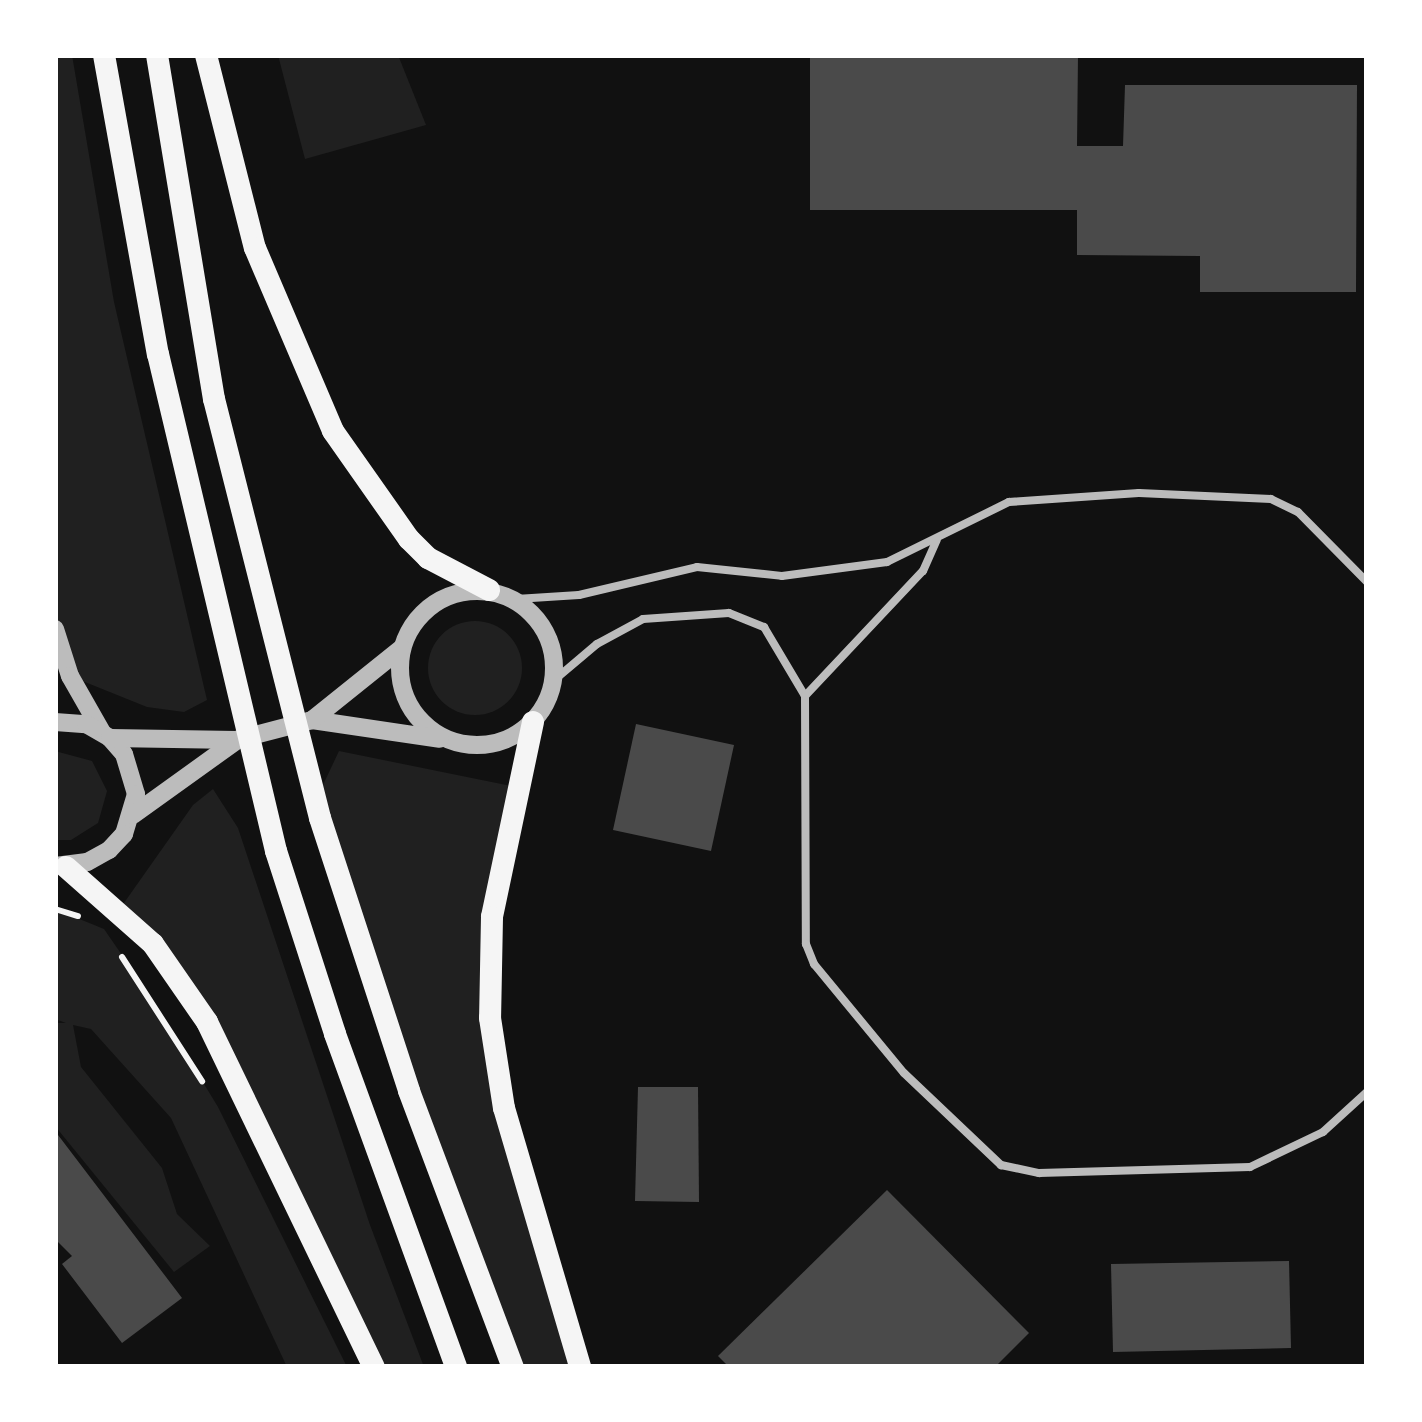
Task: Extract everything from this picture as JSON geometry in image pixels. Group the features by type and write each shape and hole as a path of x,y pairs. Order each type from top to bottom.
{"highway":[{"path":"104,55 178,442 276,851 334,1034 456,1367"},
{"path":"157,55 214,400 320,818 409,1091 513,1367"},
{"path":"206,55 255,248 333,431 408,539 428,558 489,590"},
{"path":"533,722 492,917 490,1018 504,1108 580,1367"},
{"path":"60,866 153,944 207,1022 374,1367"}],"street":[{"path":"55,722 106,735 236,740 331,714 402,648 425,611 448,596 489,590 516,599 545,637 552,682 533,722 492,745 446,740 331,714"},
{"path":"55,629 70,676 133,773 132,815"},
{"path":"402,648 400,675 414,715 446,740"},
{"path":"60,866 109,850 132,815 236,740"}],"lane":[{"path":"516,599 579,595 696,567 782,576 826,573 887,562 1009,502 1139,493 1271,498 1298,512 1367,582"},
{"path":"804,696 923,571 938,538"},
{"path":"552,682 597,644 643,619 728,613 764,628 804,696 810,954 844,1007 904,1074 1001,1165 1039,1173 1250,1167 1323,1132 1367,1092"}],"path":[{"path":"55,909 93,923"},
{"path":"112,942 209,1092"}],"shaded area":[{"path":"55,55 72,55 114,302 207,700 184,712 147,707 70,676 55,625"},
{"path":"278,55 398,55 426,125 305,159"},
{"path":"475,621 493,625 508,635 518,650 522,668 518,686 508,701 493,711 475,715 457,711 442,701 432,686 428,668 432,650 442,635 457,625"},
{"path":"55,751 92,761 107,791 98,823 71,840 55,840"},
{"path":"339,751 521,788 490,941 490,1018 580,1367 513,1367 315,802"},
{"path":"213,789 238,828 370,1225 424,1367 374,1367 235,1076 119,910 193,805"},
{"path":"55,909 104,929 153,1000 218,1107 347,1367 287,1367 171,1118 91,1029 73,1025 81,1067 162,1168 177,1214 210,1246 174,1272 55,1126 55,1023 66,1023 55,1019"}],"building":[{"path":"810,55 1078,55 1077,146 1123,146 1125,85 1357,85 1356,292 1200,292 1200,256 1077,255 1077,210 810,210"},
{"path":"636,724 734,745 711,851 613,830"},
{"path":"638,1087 698,1087 699,1202 635,1201"},
{"path":"55,1131 182,1298 122,1343 62,1264 72,1256 55,1239"},
{"path":"887,1190 1029,1333 995,1367 729,1367 718,1356"},
{"path":"1289,1261 1291,1348 1113,1352 1111,1264"}]}
